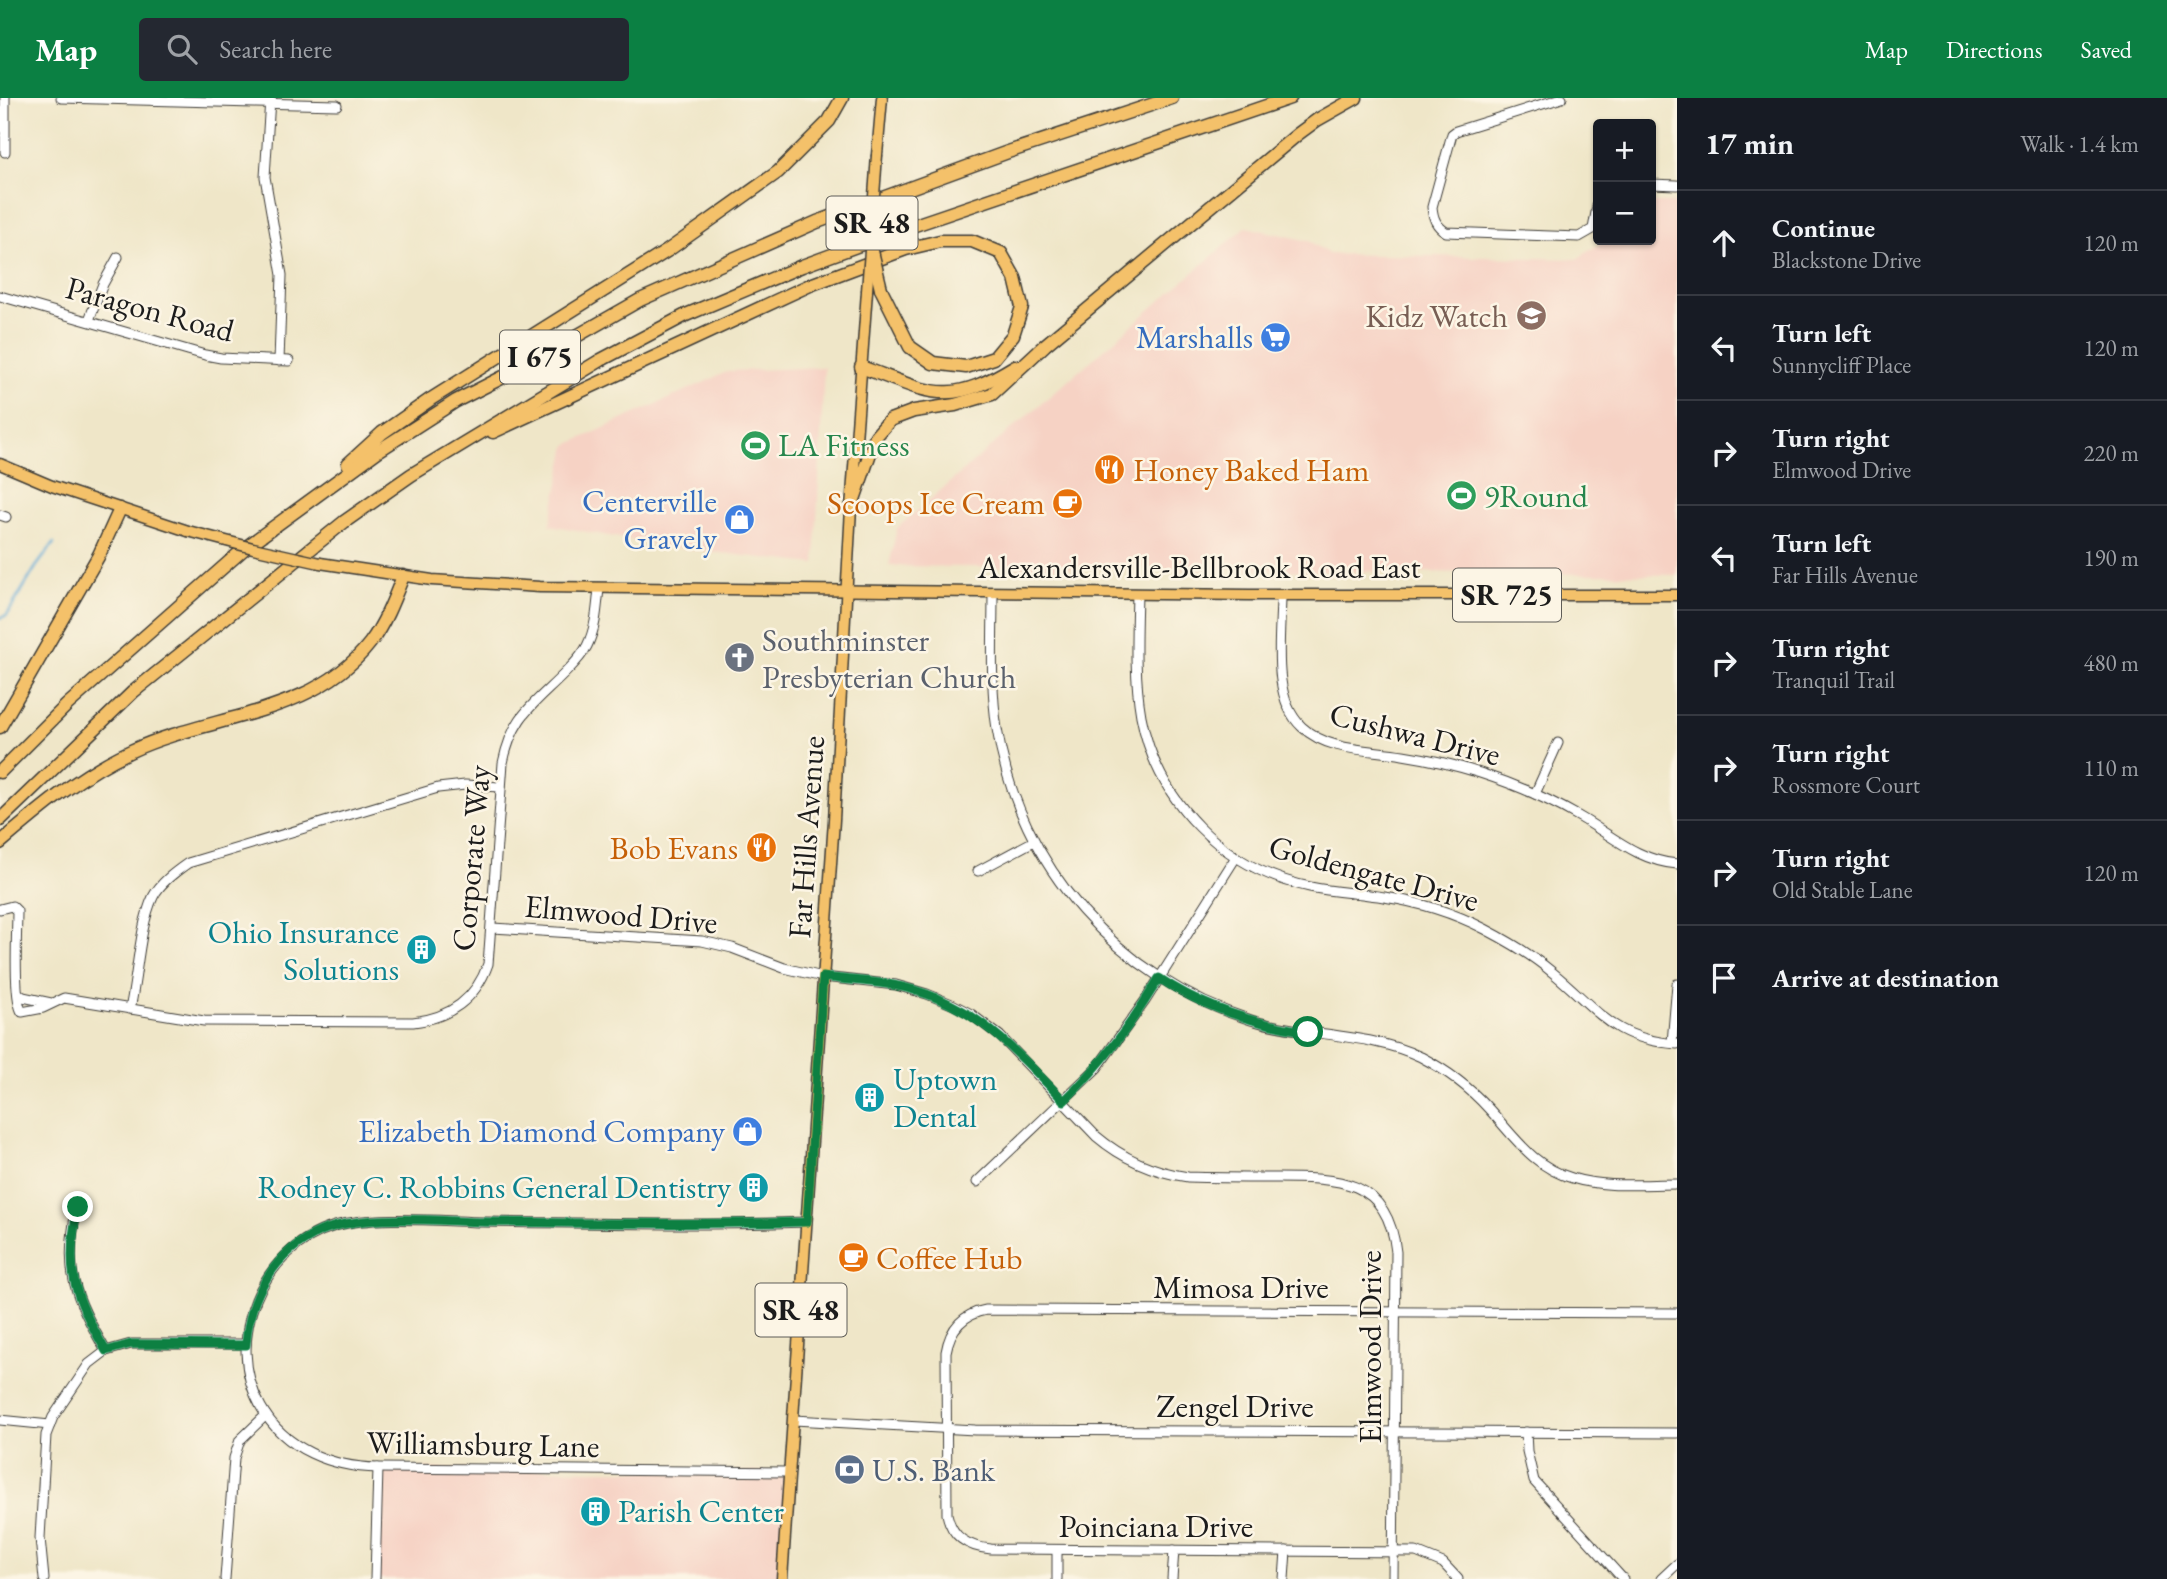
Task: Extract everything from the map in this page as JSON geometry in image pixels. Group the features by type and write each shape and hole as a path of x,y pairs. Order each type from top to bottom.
{"highway":[{"path":"298,509 382,433 431,399 667,251 778,172 829,121 842,98"},
{"name":"I 675","path":"0,772 68,705 182,601 245,548 378,451 456,401 517,370 640,300 806,227 891,194 1172,98"},
{"name":"I 675","path":"0,820 133,692 344,522 411,475 601,359 686,315 802,265 1290,98"},
{"path":"850,508 876,436 890,420 914,411 955,405 992,394 1037,353 1298,134 1356,98"},
{"path":"452,451 810,285 906,249 940,241 972,242 1001,253 1015,278 1022,307 1013,335 994,358 966,367 933,363 910,347 880,289 870,247"},
{"path":"861,367 932,392 956,393 982,385 1037,353"},
{"path":"0,727 99,555 120,509"},
{"path":"0,844 83,777 131,751 186,731 290,701 321,687 339,675 371,641 403,576"}],"main road":[{"name":"Far Hills Avenue","path":"782,1579 823,977 850,508 882,98"},
{"name":"Alexandersville-Bellbrook Road East","path":"0,464 52,486 120,509 253,548 320,563 403,576 504,585 1137,594 1677,595"}],"street":[{"path":"5,98 5,152"},
{"path":"61,98 270,100 337,105"},
{"path":"1562,98 1452,134 1432,206 1435,223 1446,232 1579,237 1593,229"},
{"name":"Paragon Road","path":"0,296 205,355 284,361 282,275 265,177 270,100"},
{"path":"1656,184 1677,185"},
{"path":"89,320 103,284 118,257"},
{"name":"Corporate Way","path":"51,1003 64,998 204,1021 425,1020 450,1011 469,997 477,988 488,964 506,748 524,711 562,676 586,649 595,624 599,588"},
{"path":"993,592 992,684 997,731 1009,782 1034,841 1059,883 1087,918 1118,948 1159,978 1194,998 1253,1021 1372,1041 1401,1048 1421,1057 1466,1086 1525,1151 1559,1174 1599,1183 1677,1184"},
{"name":"Goldengate Drive","path":"1137,594 1139,706 1147,741 1170,792 1208,835 1236,857 1290,882 1320,889 1385,897 1459,917 1532,956 1622,1031 1652,1042 1675,1044"},
{"name":"Cushwa Drive","path":"1281,595 1282,691 1292,714 1303,728 1335,746 1438,761 1478,772 1535,794 1578,816 1637,853 1658,861 1677,864"},
{"path":"1535,794 1558,743"},
{"path":"130,1009 150,905 169,877 188,863 438,788 465,785 501,787"},
{"path":"978,871 1034,841"},
{"path":"977,1182 1064,1101 1118,1042 1236,857"},
{"path":"0,909 12,906 17,911 19,1009 22,1012 43,1008 51,1003"},
{"name":"Elmwood Drive","path":"492,928 702,942 732,948 784,968 823,977 896,985 954,1005 978,1019 1000,1036 1109,1147 1157,1171 1213,1178 1321,1178 1343,1181 1364,1191 1384,1212 1394,1235 1396,1312 1392,1579"},
{"path":"1675,1044 1677,984"},
{"path":"18,993 23,997 51,1003"},
{"path":"78,1207 70,1252 73,1283 83,1311 106,1351"},
{"name":"Williamsburg Lane","path":"790,1472 378,1468 343,1465 315,1456 287,1438 266,1415 253,1390 246,1345 255,1299 274,1267 306,1239 347,1223 807,1222"},
{"name":"Mimosa Drive","path":"946,1429 948,1341 956,1326 978,1312 1677,1313"},
{"path":"44,1579 40,1538 45,1447 50,1425 89,1364 106,1351 131,1344 246,1345"},
{"path":"225,1579 234,1458 240,1440 266,1415"},
{"path":"0,1420 50,1425"},
{"name":"Zengel Drive","path":"794,1420 946,1429 1677,1433"},
{"name":"Poinciana Drive","path":"946,1429 947,1514 952,1530 959,1538 980,1548 1416,1552 1434,1557 1458,1579"},
{"path":"1526,1432 1534,1481 1623,1579"},
{"path":"374,1579 378,1468"},
{"path":"1056,1579 1057,1550"},
{"path":"1172,1579 1174,1550"},
{"path":"1284,1579 1286,1551"},
{"path":"1661,1579 1677,1564"}],"shaded area":[{"path":"1656,203 1677,203 1677,575 889,566 897,528 1246,227 1309,241 1329,254 1577,259 1598,245 1656,245"},
{"path":"824,367 815,564 668,547 550,525 567,445 729,371"},
{"path":"378,1468 790,1472 782,1579 375,1579"}],"waterway":[{"path":"0,618 7,615 54,543"}],"place":[{"name":"Kidz Watch","path":"1531,316"},
{"name":"Marshalls","path":"1276,337"},
{"name":"LA Fitness","path":"755,445"},
{"name":"Honey Baked Ham","path":"1110,470"},
{"name":"9Round","path":"1461,496"},
{"name":"Scoops Ice Cream","path":"1068,503"},
{"name":"Centerville Gravely","path":"740,519"},
{"name":"Southminster Presbyterian Church","path":"739,658"},
{"name":"Bob Evans","path":"761,848"},
{"name":"Ohio Insurance Solutions","path":"422,950"},
{"name":"Uptown Dental","path":"870,1097"},
{"name":"Elizabeth Diamond Company","path":"748,1131"},
{"name":"Rodney C. Robbins General Dentistry","path":"754,1187"},
{"name":"Coffee Hub","path":"853,1258"},
{"name":"U.S. Bank","path":"849,1470"},
{"name":"Parish Center","path":"595,1511"}],"route":[{"path":"78,1207 70,1252 73,1283 83,1311 106,1351 131,1344 246,1345 255,1299 274,1267 306,1239 347,1223 807,1222 823,977 896,985 954,1005 1000,1036 1064,1101 1118,1042 1159,978 1217,1009 1268,1025 1308,1032"}]}
